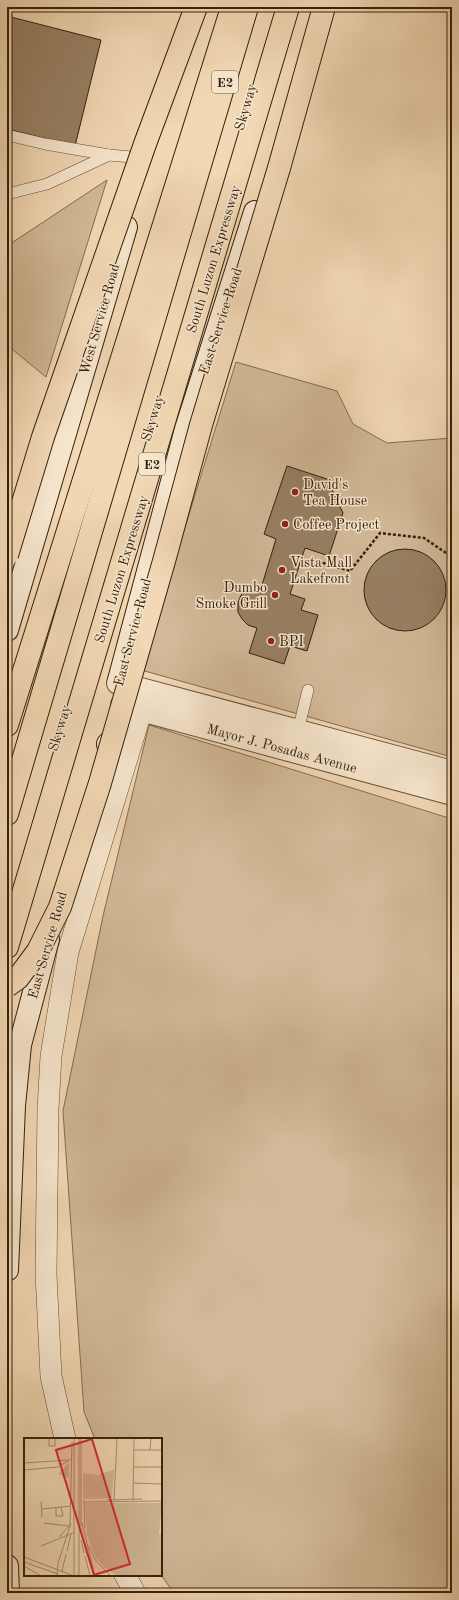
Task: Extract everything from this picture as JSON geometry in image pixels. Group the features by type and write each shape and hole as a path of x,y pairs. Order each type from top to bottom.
{"highway":[{"path":"7,555 43,437 196,7"},
{"name":"E2","path":"7,725 232,7"},
{"name":"Skyway","path":"7,814 247,7"},
{"name":"Skyway","path":"7,897 275,7"},
{"name":"South Luzon Expressway","path":"7,947 288,7"},
{"path":"7,986 18,978 38,951 60,907 81,844 100,784 164,561 200,425 279,168 324,7"},
{"path":"7,964 15,921"}],"main road":[{"name":"West Service Road","path":"7,630 189,7"},
{"name":"East Service Road","path":"7,1270 14,1106 20,1045 30,1000 69,869 186,429 320,7"},
{"name":"Mayor J. Posadas Avenue","path":"116,693 295,741 452,794"},
{"path":"100,752 144,700"},
{"name":"Mayor J. Posadas Avenue","path":"295,741 452,772"},
{"path":"7,1566 8,1593"}],"street":[{"path":"65,1438 51,1376 46,1282 48,1109 52,1056 68,952 144,700"},
{"path":"126,1576 135,1593"}],"lane":[{"path":"7,135 45,144 109,155 146,158"},
{"path":"7,194 47,184 109,155"},
{"path":"295,741 308,690"}],"path":[{"path":"312,560 350,571 380,533 424,538 452,557"}],"shaded area":[{"path":"107,180 46,377 7,345 7,246"},
{"path":"236,362 337,391 353,424 387,443 452,438 452,757 141,670"},
{"path":"149,725 452,819 452,1593 174,1593 162,1576 162,1438 95,1438 84,1412 63,1111 103,916"}],"building":[{"path":"7,16 101,40 75,146 7,129"},
{"name":"Vista Mall Lakefront","path":"287,466 327,479 343,513 329,556 305,548 290,594 305,599 301,610 318,615 307,651 290,646 284,664 249,653 257,628 248,625 242,619 238,612 238,603 241,595 247,589 262,585 276,539 264,534"},
{"path":"405,549 421,552 434,561 443,574 446,590 443,606 434,619 421,628 405,631 389,628 376,619 367,606 364,590 367,574 376,561 389,552"}],"place":[{"name":"David's Tea House","path":"295,492"},
{"name":"Coffee Project","path":"285,524"},
{"name":"Vista Mall Lakefront","path":"282,570"},
{"name":"Dumbo Smoke Grill","path":"275,595"},
{"name":"BPI","path":"271,641"}]}
